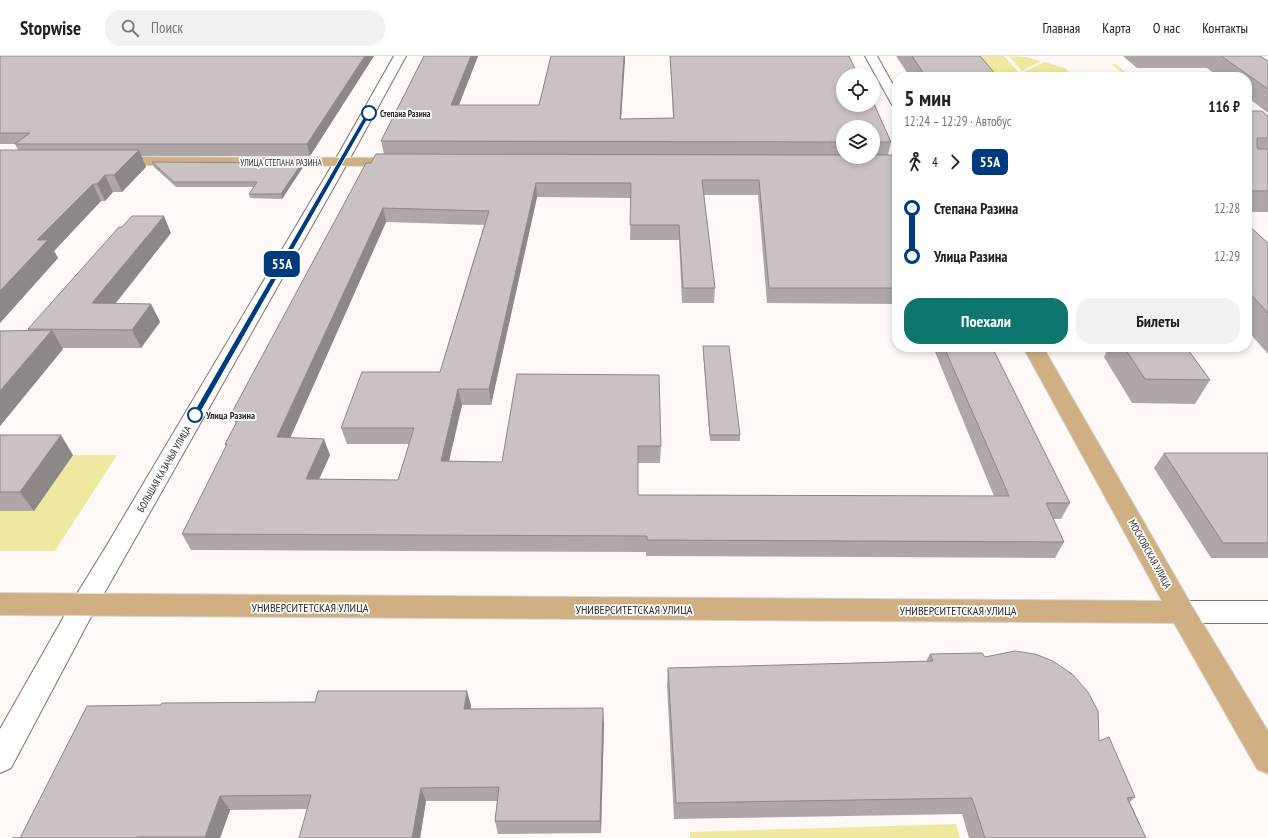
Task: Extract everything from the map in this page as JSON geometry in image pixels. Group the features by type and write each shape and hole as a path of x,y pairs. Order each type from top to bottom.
{"main road":[{"name":"УЛИЦА СТЕПАНА РАЗИНА","path":"99,161 417,162"},
{"name":"МОСКОВСКАЯ УЛИЦА","path":"1036,352 1182,612 1268,759"},
{"name":"УНИВЕРСИТЕТСКАЯ УЛИЦА","path":"0,604 1182,612"}],"street":[{"name":"БОЛЬШАЯ КАЗАЧЬЯ УЛИЦА","path":"0,758 84,605 341,162 400,56"},
{"path":"871,56 892,94"},
{"name":"УНИВЕРСИТЕТСКАЯ УЛИЦА","path":"1182,612 1268,612"}],"shaded area":[{"path":"979,56 1004,56 1018,72 992,72"},
{"path":"1009,56 1026,57 1041,61 1022,71"},
{"path":"1044,62 1065,68 1069,72 1024,72"},
{"path":"1111,64 1116,64 1125,72 1121,72"},
{"path":"73,455 117,455 55,551 0,551 0,511 34,511"},
{"path":"956,824 960,838 690,838 690,832"}],"building":[{"path":"0,56 365,56 307,144 15,144 30,133 0,133"},
{"path":"424,56 471,56 451,105 539,105 551,56 624,56 620,119 674,118 670,56 849,56 855,68 836,68 836,112 878,112 891,142 880,142 880,120 836,120 836,142 381,141"},
{"path":"912,56 980,56 994,72 923,72"},
{"path":"1221,56 1260,56 1268,61 1268,89 1252,78 1252,72 1244,72"},
{"path":"1252,111 1262,111 1268,116 1268,138 1257,138 1257,147 1258,149 1268,149 1268,191 1252,191"},
{"path":"0,150 139,150 114,175 105,175 97,184 93,184 37,240 48,240 0,291"},
{"path":"376,154 836,155 836,164 880,164 880,155 892,155 892,288 769,288 759,180 702,180 715,288 683,288 679,225 630,225 631,183 536,183 489,389 458,389 441,461 502,462 517,374 659,375 661,446 638,446 638,495 1009,496 946,352 994,352 1070,503 1046,503 1064,542 647,540 647,536 182,534 241,414 231,414 366,163 371,163","holes":["383,208 489,211 440,372 362,372 341,428 414,428 398,480 306,479 324,439 277,437"]},
{"path":"152,162 302,163 281,194 249,194 257,182 174,182"},
{"path":"132,216 164,216 92,303 151,304 132,330 28,329 119,227 122,227"},
{"path":"1252,229 1268,243 1268,313 1252,295"},
{"path":"52,330 0,391 0,331"},
{"path":"703,346 729,346 740,435 710,435"},
{"path":"1127,352 1190,352 1210,380 1145,379"},
{"path":"0,435 61,435 20,492 0,492"},
{"path":"1164,453 1268,453 1268,543 1223,543"},
{"path":"1015,651 1035,654 1053,661 1072,674 1088,692 1098,711 1099,741 1109,737 1135,797 1127,798 1146,838 985,838 972,798 676,803 668,668 933,661 930,654 982,653 985,657"},
{"path":"318,691 467,691 464,709 603,708 600,821 495,821 499,787 421,788 412,838 299,838 311,795 220,796 205,837 20,838 87,706 161,705 162,703 315,702"}],"bus line":[{"name":"55А","path":"195,415 369,113"}],"place":[{"name":"Степана Разина","path":"369,113"},
{"name":"Улица Разина","path":"195,415"}]}
